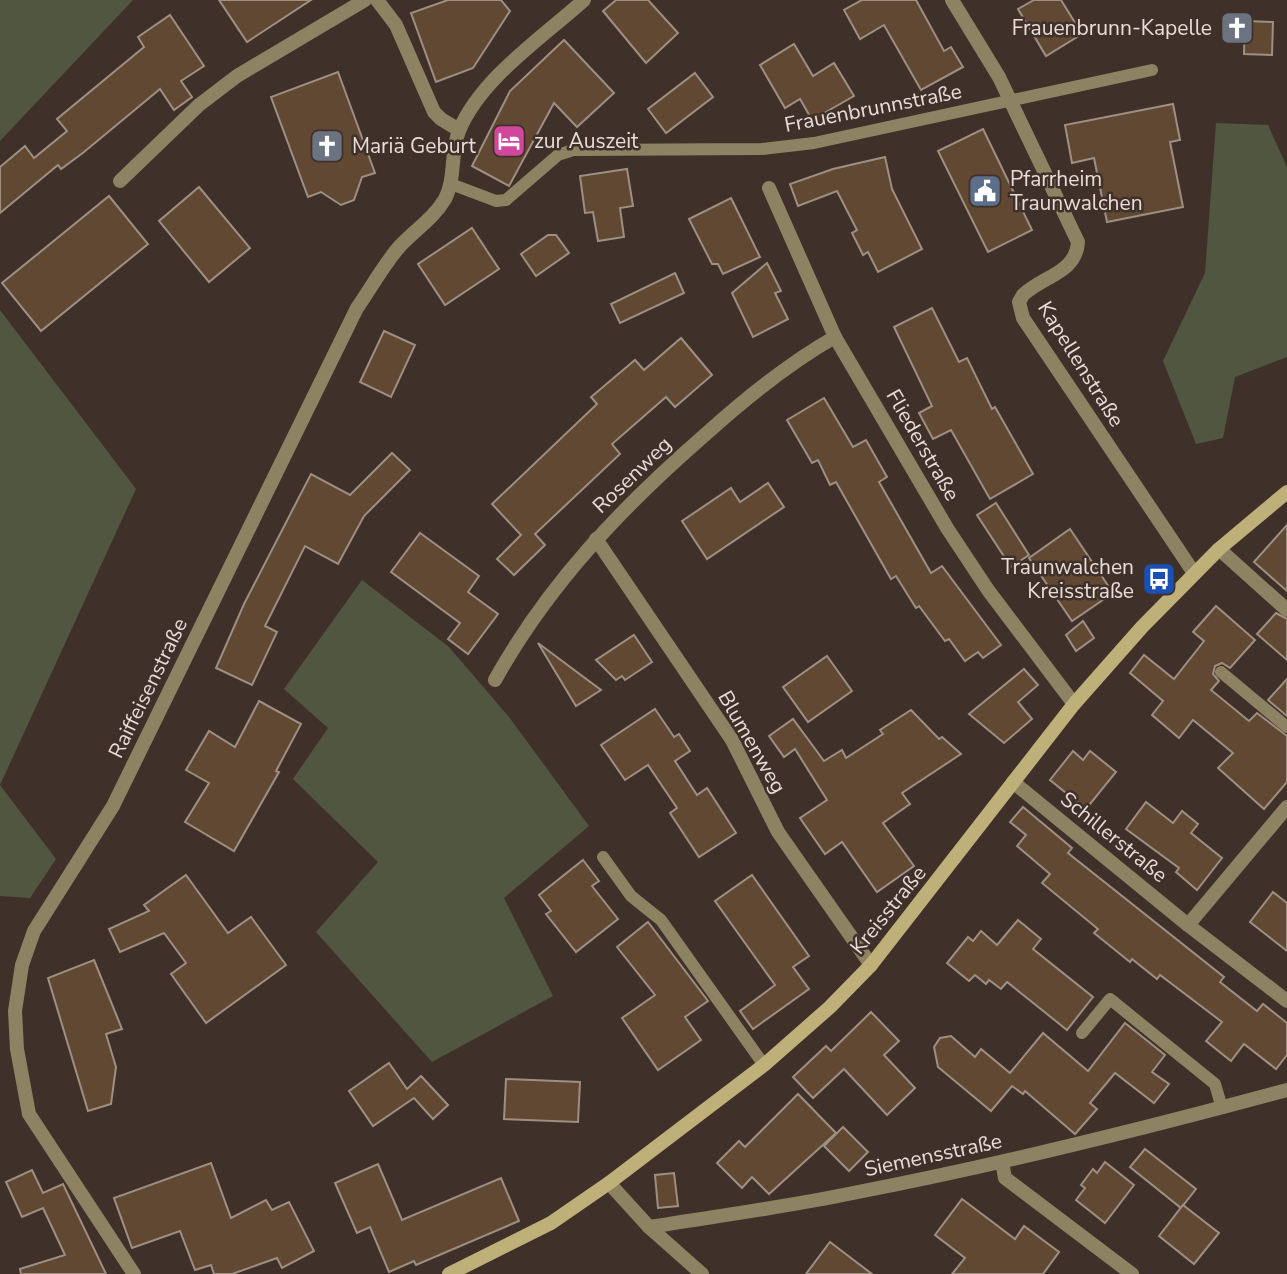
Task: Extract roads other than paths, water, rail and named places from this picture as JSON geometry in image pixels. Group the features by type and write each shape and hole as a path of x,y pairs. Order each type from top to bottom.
{"street":[{"path":"120,181 199,105 237,76 365,0"},
{"path":"377,0 396,25 428,102 441,120 459,130"},
{"name":"Raiffeisenstraße","path":"134,1274 29,1114 19,1062 15,1011 22,965 34,931 113,806 357,308 399,247 438,210 451,184 452,156 459,130 471,108 493,81 584,0"},
{"name":"Kapellenstraße","path":"952,0 1010,99 1078,242 1077,254 1070,265 1029,289 1019,302 1020,311 1194,573"},
{"name":"Fliederstraße","path":"769,188 835,337 954,538 988,590 1074,704"},
{"name":"Rosenweg","path":"495,680 520,635 550,593 648,484 744,401 835,337"},
{"name":"Kreisstraße","path":"449,1274 551,1223 609,1183 764,1065 830,1007 871,965 1074,704 1142,627 1219,549 1287,492"},
{"name":"Blumenweg","path":"596,539 732,740 778,832 871,965"},
{"path":"1219,549 1287,610"},
{"name":"Schillerstraße","path":"1013,782 1188,925 1287,1001"},
{"path":"1188,925 1287,807"},
{"name":"Siemensstraße","path":"649,1227 841,1196 1002,1162 1287,1090"},
{"path":"1002,1162 1005,1178 1132,1274"},
{"path":"609,1183 649,1227 702,1274"}],"lane":[{"name":"Frauenbrunnstraße","path":"451,184 496,201 506,200 558,155 573,150 762,149 814,143 1152,70"},
{"path":"1221,672 1287,727"},
{"path":"603,857 631,896 661,920 764,1065"},
{"path":"1082,1032 1110,999 1215,1084 1222,1108"}],"place":[{"name":"Frauenbrunn-Kapelle","path":"1237,28"},
{"name":"zur Auszeit","path":"509,141"},
{"name":"Mariä Geburt","path":"327,146"},
{"name":"Pfarrheim Traunwalchen","path":"985,191"},
{"name":"Traunwalchen Kreisstraße","path":"1159,579"}]}
